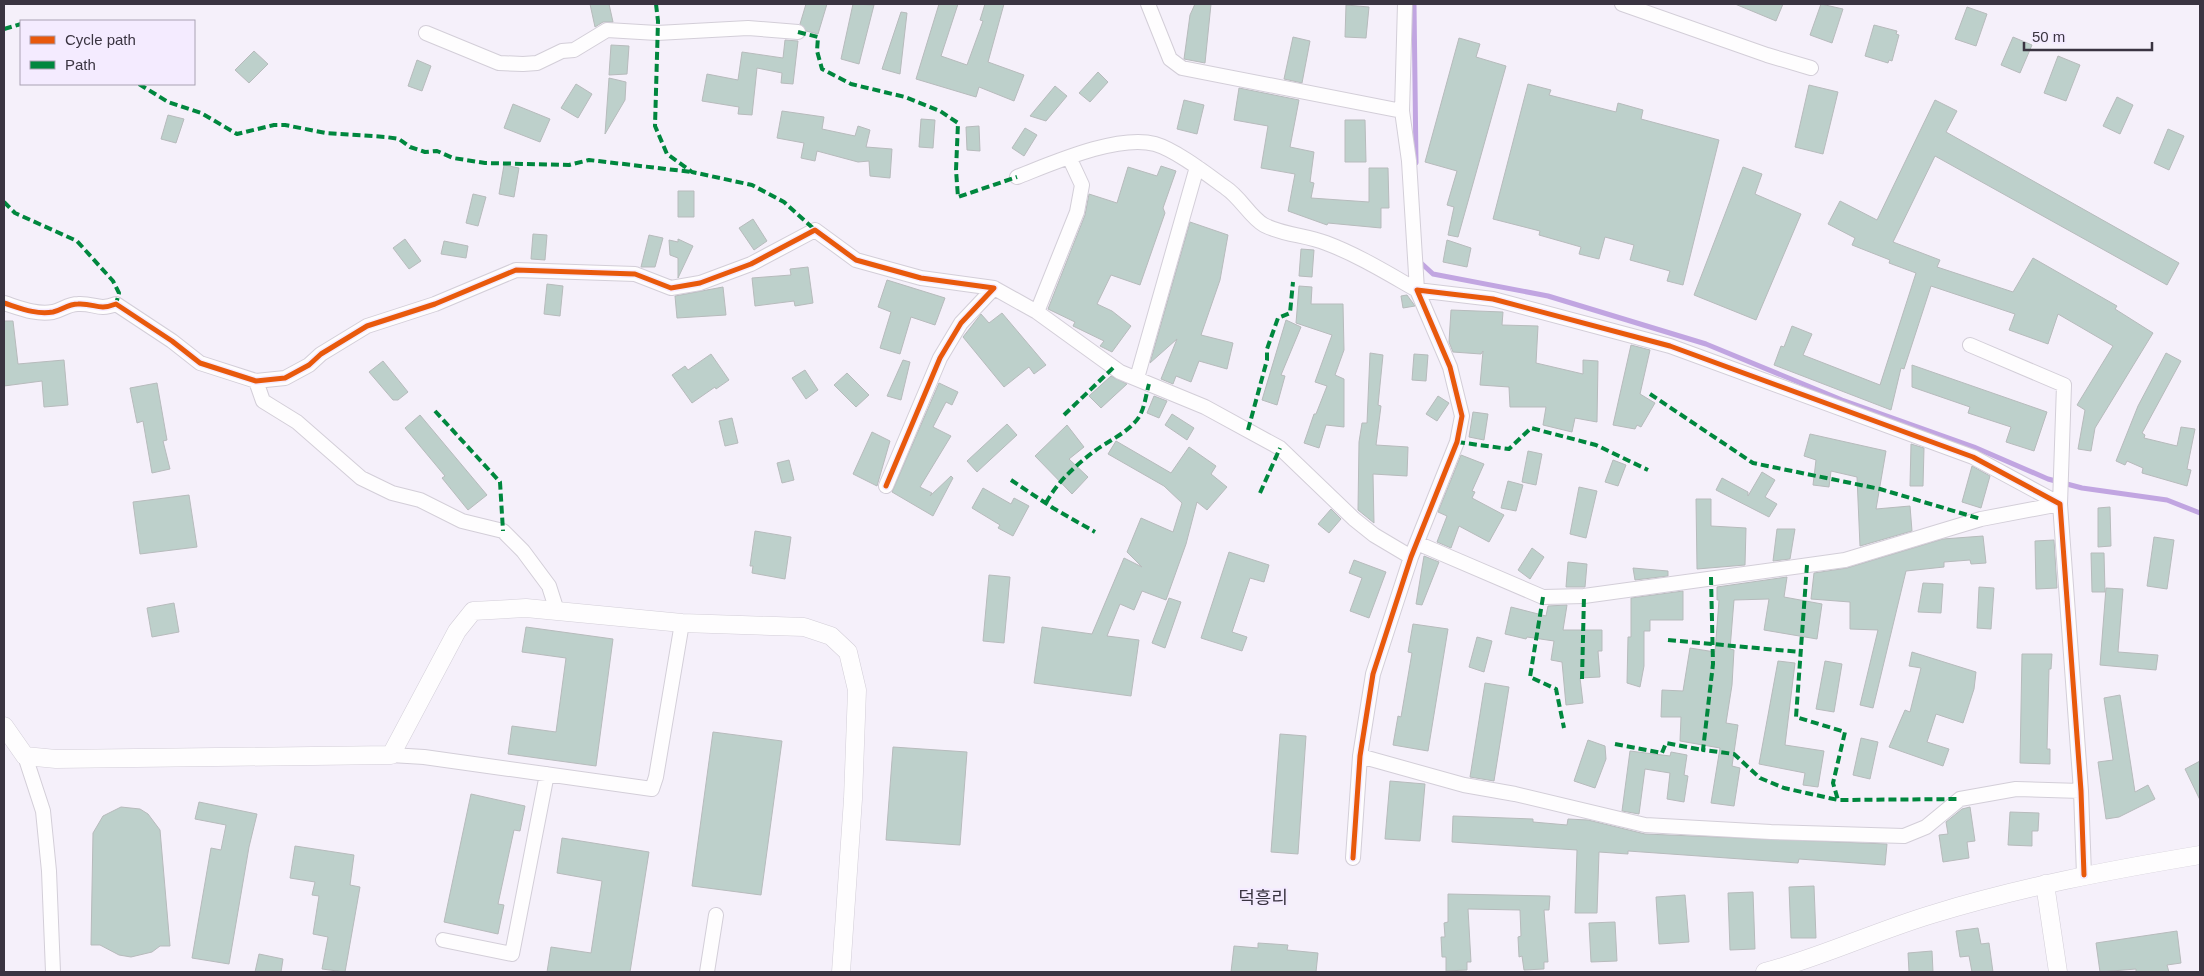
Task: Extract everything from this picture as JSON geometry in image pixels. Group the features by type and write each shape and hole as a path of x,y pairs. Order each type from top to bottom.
{"street":[{"path":"1148,4 1170,59 1182,68 1402,112"},
{"path":"1353,858 1360,756 1373,674 1411,557 1457,442 1462,416 1450,367 1416,290 1409,161 1402,112 1405,4"},
{"path":"1622,4 1767,55 1811,68"},
{"path":"426,33 499,63 523,64 537,63 562,51 574,50 607,30 658,33 748,28 798,32"},
{"path":"1017,177 1069,157 1129,142 1156,144 1197,167 1236,195 1263,224 1297,236 1324,242 1363,259 1416,290 1493,299 1670,346 1972,457 2060,498"},
{"path":"1037,312 1077,212 1082,185 1069,157"},
{"path":"1137,378 1197,167"},
{"path":"4,303 40,314 55,312 67,305 81,303 105,308 116,304 172,341 200,363 256,381 286,378 310,365 320,354 367,326 435,304 516,270 635,274 671,288 700,283 751,264 815,230 856,260 921,278 994,288 1037,312 1120,372 1205,407 1280,448 1354,519 1411,557"},
{"path":"886,486 940,358 961,323 994,288"},
{"path":"1970,345 2064,385 2060,498 2081,791 2084,875"},
{"path":"256,381 263,401 297,422 361,478 392,492 420,500 462,521 503,531 523,551 549,586 557,611"},
{"path":"1417,543 1544,597 1584,596 1845,560 2060,498"},
{"path":"391,755 457,631 473,611 526,608 682,623 804,627 831,636 848,652 857,690 852,808 841,972"},
{"path":"25,756 56,759 391,755 424,757 652,789 656,777 682,623"},
{"path":"4,726 25,756 42,811 49,871 53,972"},
{"path":"1360,756 1464,785 1515,794 1645,825 1770,832 1904,836 1926,827 1960,799 2016,789 2081,791"},
{"path":"443,940 512,954 547,774"},
{"path":"1765,972 1796,964 1933,914 2084,875 2200,855"},
{"path":"2045,884 2058,972"},
{"path":"707,972 716,915"}],"building":[{"path":"590,4 609,4 613,22 603,22 595,27"},
{"path":"806,4 827,4 818,34 806,31 800,24"},
{"path":"853,4 874,5 859,64 841,59"},
{"path":"939,4 958,4 941,56 967,65 983,21 980,20 985,4 1004,4 988,62 1024,75 1014,101 979,87 976,97 916,79"},
{"path":"1195,4 1211,4 1205,63 1184,59 1190,15"},
{"path":"1735,4 1783,4 1776,21"},
{"path":"1821,4 1843,9 1832,43 1810,35"},
{"path":"1346,5 1369,7 1366,38 1345,37"},
{"path":"1967,7 1987,14 1976,46 1955,39"},
{"path":"901,12 907,13 900,74 882,69"},
{"path":"1874,25 1897,31 1896,34 1899,35 1892,61 1889,60 1888,63 1865,56"},
{"path":"1293,37 1310,41 1302,83 1284,79"},
{"path":"2013,37 2032,45 2020,73 2001,65"},
{"path":"1459,38 1480,44 1476,57 1506,66 1458,237 1448,235 1454,207 1447,205 1457,171 1425,162"},
{"path":"785,40 798,41 793,84 781,83 782,73 757,68 752,115 738,114 739,107 702,101 707,74 738,80 742,52 783,58"},
{"path":"611,45 629,46 627,74 609,75"},
{"path":"254,51 268,64 249,83 235,70"},
{"path":"2058,56 2080,65 2066,101 2044,93"},
{"path":"417,60 431,66 422,91 408,86"},
{"path":"1098,72 1108,82 1090,102 1079,93"},
{"path":"609,78 626,82 625,100 605,134"},
{"path":"576,84 592,94 578,118 561,108"},
{"path":"1528,84 1551,90 1549,95 1616,112 1618,103 1643,110 1641,119 1719,140 1683,285 1667,281 1670,271 1630,260 1634,245 1605,237 1599,259 1579,254 1581,247 1539,235 1540,231 1493,219"},
{"path":"1809,85 1838,92 1823,154 1795,147"},
{"path":"1055,86 1067,96 1046,121 1030,116"},
{"path":"1239,88 1299,100 1290,147 1314,152 1310,182 1314,183 1311,198 1369,202 1369,168 1388,168 1389,208 1381,208 1381,228 1328,223 1327,225 1288,211 1295,174 1261,168 1268,126 1234,120"},
{"path":"2117,97 2133,105 2120,134 2103,126"},
{"path":"1184,100 1204,105 1197,134 1177,129"},
{"path":"1935,100 1957,111 1946,132 2179,263 2167,285 1935,156 1893,242 1940,260 1937,267 2013,292 2033,258 2117,306 2115,309 2153,333 2095,428 2091,451 2078,449 2085,410 2077,405 2113,346 2058,314 2048,344 2009,330 2015,314 1931,286 1904,369 1901,368 1891,410 1774,365 1781,346 1784,347 1792,326 1812,334 1803,355 1880,385 1916,273 1889,263 1890,260 1852,245 1855,238 1828,224 1840,201 1877,220"},
{"path":"513,104 550,119 540,142 504,128"},
{"path":"782,111 824,117 822,129 855,136 858,126 870,130 866,147 892,149 890,178 870,176 869,161 858,162 817,151 815,161 801,158 804,143 777,138"},
{"path":"168,115 184,119 176,143 161,139"},
{"path":"921,119 935,120 933,148 919,147"},
{"path":"1345,120 1365,120 1366,162 1345,162"},
{"path":"979,126 980,151 967,150 966,127"},
{"path":"1025,128 1037,135 1024,156 1012,148"},
{"path":"2168,129 2184,136 2169,170 2154,163"},
{"path":"504,165 519,168 514,197 499,194"},
{"path":"1161,166 1176,171 1163,208 1165,213 1140,285 1111,275 1097,304 1112,311 1131,326 1112,352 1100,346 1104,341 1073,326 1075,322 1048,309 1085,215 1089,194 1117,203 1128,167 1157,176"},
{"path":"1743,167 1762,174 1755,194 1801,214 1756,320 1694,295"},
{"path":"678,191 694,191 694,217 678,217"},
{"path":"473,194 486,197 478,226 466,223"},
{"path":"753,219 767,241 754,250 739,228"},
{"path":"1190,222 1228,235 1220,280 1201,335 1233,343 1227,369 1199,361 1191,382 1176,376 1173,384 1161,379 1177,339 1150,363"},
{"path":"533,234 547,235 545,260 531,259"},
{"path":"649,235 663,238 655,267 641,267"},
{"path":"405,239 421,261 409,269 393,248"},
{"path":"678,239 693,246 678,278 678,258 670,255 669,240 678,242"},
{"path":"1447,240 1471,248 1467,267 1443,262"},
{"path":"444,241 468,246 466,258 441,254"},
{"path":"1301,249 1314,250 1312,277 1299,276"},
{"path":"808,267 813,303 795,306 794,301 755,306 752,278 791,275 790,269"},
{"path":"887,280 945,298 935,325 911,317 900,354 880,348 891,312 878,307"},
{"path":"547,284 563,286 560,316 544,314"},
{"path":"1299,286 1312,287 1311,304 1343,304 1344,350 1335,375 1344,379 1344,427 1326,425 1319,448 1304,443 1314,414 1316,414 1327,386 1315,382 1332,335 1296,323"},
{"path":"723,287 726,315 677,318 675,296"},
{"path":"1407,295 1415,306 1403,308 1401,296"},
{"path":"1451,310 1503,312 1502,325 1538,326 1536,363 1583,374 1583,360 1598,361 1597,422 1575,418 1572,432 1543,425 1546,407 1510,407 1509,387 1480,385 1483,351 1481,354 1453,352 1449,342"},
{"path":"1002,313 1046,365 1034,374 1029,367 1004,387 963,337 981,314 989,323"},
{"path":"1286,320 1301,327 1281,375 1285,376 1277,405 1262,400"},
{"path":"4,321 13,321 18,364 64,360 68,405 44,407 42,381 4,386"},
{"path":"1631,345 1650,350 1640,394 1655,403 1641,427 1637,425 1635,429 1613,425"},
{"path":"1370,353 1383,355 1378,405 1381,406 1376,445 1408,447 1407,476 1373,474 1374,523 1358,510 1359,442 1362,423 1367,423"},
{"path":"2166,353 2181,361 2142,433 2145,435 2144,438 2177,446 2181,427 2195,429 2187,469 2191,470 2187,486 2142,473 2143,468 2127,461 2125,465 2116,461 2138,406"},
{"path":"711,354 729,380 692,403 672,375 685,366 688,370"},
{"path":"1414,354 1428,355 1426,381 1412,380"},
{"path":"903,360 910,362 901,400 887,396"},
{"path":"383,361 408,392 398,400 393,400 369,372"},
{"path":"1912,365 2047,412 2034,451 2006,442 2011,427 1968,413 1970,407 1912,387"},
{"path":"805,370 818,390 806,399 792,378"},
{"path":"847,373 869,395 856,407 834,385"},
{"path":"1111,376 1127,384 1101,408 1089,396"},
{"path":"157,383 167,440 163,441 170,469 152,473 143,421 137,423 130,388"},
{"path":"939,383 958,392 952,405 946,402 933,427 951,436 920,487 932,493 930,496 951,476 953,478 933,516 892,492"},
{"path":"1154,396 1167,401 1159,418 1147,413"},
{"path":"1438,396 1449,403 1437,421 1426,414"},
{"path":"1473,412 1488,414 1484,440 1469,437"},
{"path":"1172,414 1194,428 1187,440 1165,425"},
{"path":"420,415 487,495 468,510 442,478 445,476 405,428"},
{"path":"732,418 738,443 725,446 719,421"},
{"path":"1007,424 1017,435 977,472 967,461"},
{"path":"1067,425 1084,447 1069,459 1088,477 1072,494 1035,456"},
{"path":"872,432 890,441 877,486 853,474"},
{"path":"1810,434 1886,451 1876,509 1910,506 1912,531 1860,546 1857,477 1831,471 1829,487 1813,485 1816,460 1804,456"},
{"path":"1116,441 1171,473 1189,447 1216,466 1211,474 1227,487 1207,510 1197,502 1186,544 1166,600 1142,591 1134,610 1120,604 1107,636 1139,640 1131,696 1034,683 1042,627 1092,634 1124,558 1142,567 1127,552 1141,518 1173,532 1182,503 1164,486 1108,454"},
{"path":"1911,444 1924,448 1923,486 1910,486"},
{"path":"1528,451 1542,454 1536,485 1522,482"},
{"path":"1461,455 1484,464 1472,491 1475,492 1472,498 1504,515 1489,542 1459,526 1451,548 1437,542 1447,516 1438,512"},
{"path":"789,460 794,480 782,483 777,463"},
{"path":"1613,460 1626,465 1618,486 1605,482"},
{"path":"1972,466 1990,476 1981,508 1962,502"},
{"path":"1762,472 1775,480 1765,497 1777,504 1769,517 1716,490 1722,478 1748,492 1748,496"},
{"path":"1508,481 1523,485 1516,511 1501,508"},
{"path":"1579,487 1597,491 1586,538 1570,534"},
{"path":"983,488 1011,504 1014,498 1029,506 1013,536 998,528 1000,525 972,508"},
{"path":"189,495 197,547 140,554 133,502"},
{"path":"1696,499 1711,499 1711,526 1746,528 1745,565 1697,569"},
{"path":"2110,507 2111,546 2098,547 2098,508"},
{"path":"1331,509 1341,519 1329,533 1318,524"},
{"path":"1777,529 1795,529 1790,559 1773,561"},
{"path":"755,531 791,537 785,579 752,573 753,566 750,566"},
{"path":"1983,536 1986,563 1971,564 1970,560 1944,562 1944,567 1906,571 1873,708 1860,705 1878,630 1850,629 1850,602 1811,599 1814,573 1847,568 1943,539"},
{"path":"2154,537 2174,540 2167,589 2147,586"},
{"path":"2054,540 2057,588 2036,589 2035,541"},
{"path":"1532,548 1544,557 1530,579 1518,570"},
{"path":"1229,552 1269,565 1264,582 1250,578 1232,632 1247,637 1242,651 1201,638"},
{"path":"2091,553 2104,553 2105,592 2092,592"},
{"path":"1424,556 1439,562 1422,605 1416,604"},
{"path":"1354,560 1386,572 1369,618 1350,611 1362,578 1349,573"},
{"path":"1568,562 1587,564 1585,587 1566,587"},
{"path":"1633,568 1668,571 1668,576 1635,580"},
{"path":"989,575 1010,577 1004,643 983,641"},
{"path":"1787,577 1784,597 1822,604 1817,639 1764,630 1769,599 1734,600 1730,649 1734,650 1732,685 1726,723 1738,725 1732,766 1740,768 1734,806 1711,803 1720,748 1680,741 1681,717 1661,717 1662,690 1683,691 1690,648 1715,652 1719,600 1717,600 1717,587"},
{"path":"1923,583 1943,584 1941,613 1918,612"},
{"path":"1979,587 1994,588 1991,629 1977,628"},
{"path":"2106,588 2123,589 2118,652 2158,655 2156,670 2100,665"},
{"path":"1683,591 1683,620 1650,620 1650,631 1644,631 1644,666 1640,687 1627,683 1628,637 1631,637 1631,598"},
{"path":"1169,598 1181,602 1165,648 1152,643"},
{"path":"174,603 179,632 152,637 147,608"},
{"path":"1567,605 1563,630 1602,630 1602,651 1598,651 1600,677 1580,678 1583,703 1566,705 1562,662 1551,660 1554,641 1527,637 1526,639 1505,634 1511,607 1546,616 1548,606"},
{"path":"1413,624 1448,629 1428,751 1393,745 1398,716 1401,717 1412,653 1408,652"},
{"path":"526,627 613,639 596,766 508,754 512,726 556,732 566,658 522,652"},
{"path":"1477,637 1492,641 1484,672 1469,667"},
{"path":"1912,652 1976,672 1974,689 1963,723 1936,714 1927,742 1949,749 1943,766 1889,747 1905,710 1910,712 1921,668 1909,666"},
{"path":"2022,654 2052,654 2051,669 2049,669 2047,749 2050,749 2050,764 2020,763"},
{"path":"1778,661 1795,663 1785,745 1824,751 1818,787 1803,785 1805,773 1759,764"},
{"path":"1825,661 1842,664 1834,712 1816,709"},
{"path":"1485,683 1509,687 1494,781 1470,777"},
{"path":"2120,695 2135,792 2148,785 2155,799 2119,817 2106,819 2098,762 2113,760 2104,698"},
{"path":"713,732 782,741 761,895 692,886"},
{"path":"1280,734 1306,736 1298,854 1271,852"},
{"path":"1861,738 1878,742 1870,779 1853,775"},
{"path":"1588,740 1605,746 1606,759 1595,788 1574,781"},
{"path":"893,747 967,752 960,845 886,840"},
{"path":"1630,751 1670,756 1671,752 1687,755 1684,775 1688,776 1684,802 1667,799 1670,773 1645,769 1639,814 1622,811"},
{"path":"2200,761 2200,800 2185,769"},
{"path":"1390,781 1425,784 1420,841 1385,839"},
{"path":"471,794 525,806 520,831 514,830 498,904 504,905 498,934 444,922"},
{"path":"199,802 257,814 249,847 229,964 192,958 211,848 221,850 226,825 195,819"},
{"path":"121,807 140,809 148,814 160,830 170,946 160,946 152,952 131,957 119,955 100,945 91,945 93,833 103,816"},
{"path":"1970,807 1975,841 1967,842 1969,858 1943,862 1939,835 1948,834 1946,822 1962,809"},
{"path":"2010,812 2039,813 2038,831 2032,831 2032,846 2008,845"},
{"path":"1453,816 1533,819 1533,822 1567,825 1568,819 1588,820 1645,834 1887,844 1885,865 1799,859 1798,863 1628,851 1628,854 1599,852 1597,913 1575,913 1577,850 1452,842"},
{"path":"562,838 649,852 630,972 547,972 551,947 591,953 602,881 557,873"},
{"path":"295,846 354,855 350,885 360,887 345,972 322,969 328,937 313,934 319,896 312,895 315,882 290,878"},
{"path":"1814,886 1816,938 1791,938 1789,887"},
{"path":"1753,892 1755,949 1730,950 1728,893"},
{"path":"1448,894 1550,896 1549,910 1544,910 1548,962 1544,962 1544,969 1524,970 1522,956 1519,957 1518,937 1521,936 1520,910 1468,909 1471,962 1467,962 1467,970 1446,971 1446,957 1442,957 1441,937 1445,937 1444,923 1448,922"},
{"path":"1685,895 1689,942 1659,944 1656,897"},
{"path":"1615,922 1617,961 1591,962 1589,923"},
{"path":"1978,928 1981,944 1989,943 1993,972 1972,972 1969,956 1960,957 1956,931"},
{"path":"2177,931 2181,963 2167,965 2169,972 2136,972 2136,969 2100,972 2096,943"},
{"path":"1258,943 1288,945 1287,950 1318,953 1316,972 1231,972 1234,946 1258,948"},
{"path":"1932,951 1933,972 1909,972 1908,953"},
{"path":"259,954 283,959 281,972 255,972"}],"waterway":[{"path":"1414,4 1416,163"},
{"path":"1420,259 1420,262 1433,274 1548,296 1706,344 1842,400 1974,447 2048,479 2082,488 2167,500 2200,513"}],"marked path":[{"path":"656,4 658,21 655,126 667,154 692,172 752,185 784,202 815,230"},
{"path":"4,29 20,24"},
{"path":"798,32 818,37 817,51 822,69 851,84 905,97 940,111 958,123 956,170 958,197 1017,177"},
{"path":"141,85 168,102 201,113 237,134 274,125 285,125 326,133 399,139 410,147 425,152 437,151 453,158 485,163 569,165 589,160 692,172"},
{"path":"4,202 15,213 77,241 113,281 119,293 116,304"},
{"path":"1248,430 1267,360 1267,349 1278,318 1290,313 1293,282"},
{"path":"1064,415 1114,367"},
{"path":"1046,503 1056,488 1075,467 1135,422 1143,409 1149,384"},
{"path":"1650,394 1753,463 1880,489 1981,519"},
{"path":"435,411 500,482 503,531"},
{"path":"1457,442 1509,449 1531,428 1596,445 1648,470"},
{"path":"1260,493 1280,448"},
{"path":"1011,480 1053,508 1095,532"},
{"path":"1807,565 1796,717 1845,732 1833,783 1838,800"},
{"path":"1711,577 1713,664 1703,750 1734,754 1760,778 1784,788 1838,800 1960,799"},
{"path":"1582,679 1584,596"},
{"path":"1543,597 1530,677 1556,689 1564,728"},
{"path":"1668,640 1800,652"},
{"path":"1615,744 1662,753 1666,743 1703,750"}],"cycle path":[{"path":"4,303 40,313 56,311 74,304 101,307 116,304 172,341 200,363 256,381 285,378 309,365 321,354 367,326 435,304 516,270 635,274 671,288 700,283 751,264 815,230 856,260 921,278 994,288 961,323 940,358 886,486"},
{"path":"1353,858 1360,756 1373,674 1411,557 1457,442 1462,416 1450,367 1417,290 1493,299 1670,346 1973,457 2060,504 2081,791 2084,875"}],"district":[{"name":"덕흥리","path":"1263,898"}]}
